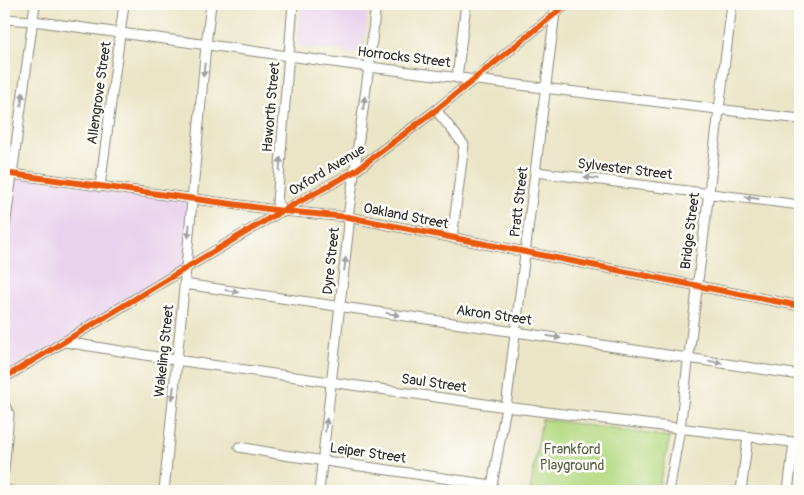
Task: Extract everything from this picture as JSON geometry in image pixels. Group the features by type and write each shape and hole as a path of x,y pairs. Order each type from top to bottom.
{"street":[{"path":"4,234 8,174 35,4"},
{"name":"Allengrove Street","path":"100,186 124,4"},
{"name":"Wakeling Street","path":"164,491 211,4"},
{"name":"Haworth Street","path":"283,211 276,202 294,4"},
{"name":"Dyre Street","path":"319,491 349,225 348,217 376,4"},
{"path":"457,78 466,4"},
{"name":"Pratt Street","path":"492,488 506,407 516,332 556,4"},
{"name":"Oxford Avenue","path":"4,378 186,268 355,171 436,110 567,4"},
{"name":"Bridge Street","path":"669,491 680,428 732,4"},
{"name":"Horrocks Street","path":"4,19 121,32 369,67 800,119"},
{"path":"436,110 464,145 452,238"},
{"name":"Sylvester Street","path":"536,172 800,205"},
{"name":"Oakland Street","path":"8,174 283,211 348,217 800,306"},
{"name":"Akron Street","path":"184,284 800,375"},
{"name":"Saul Street","path":"65,342 176,360 506,407 797,443"},
{"path":"4,404 6,414 4,471"},
{"path":"741,491 748,437"},
{"path":"788,491 797,443"},
{"name":"Leiper Street","path":"239,447 492,488"},
{"path":"4,490 11,491"}],"shaded area":[{"path":"302,4 368,4 363,54 297,46"},
{"path":"11,174 192,199 186,268 4,378 4,234"}],"green space":[{"name":"Frankford Playground","path":"542,419 670,437 658,491 530,491"}],"cycle path":[{"path":"4,378 273,216 355,171 436,110 567,4"},
{"path":"4,173 283,211 348,217 800,306"}]}
